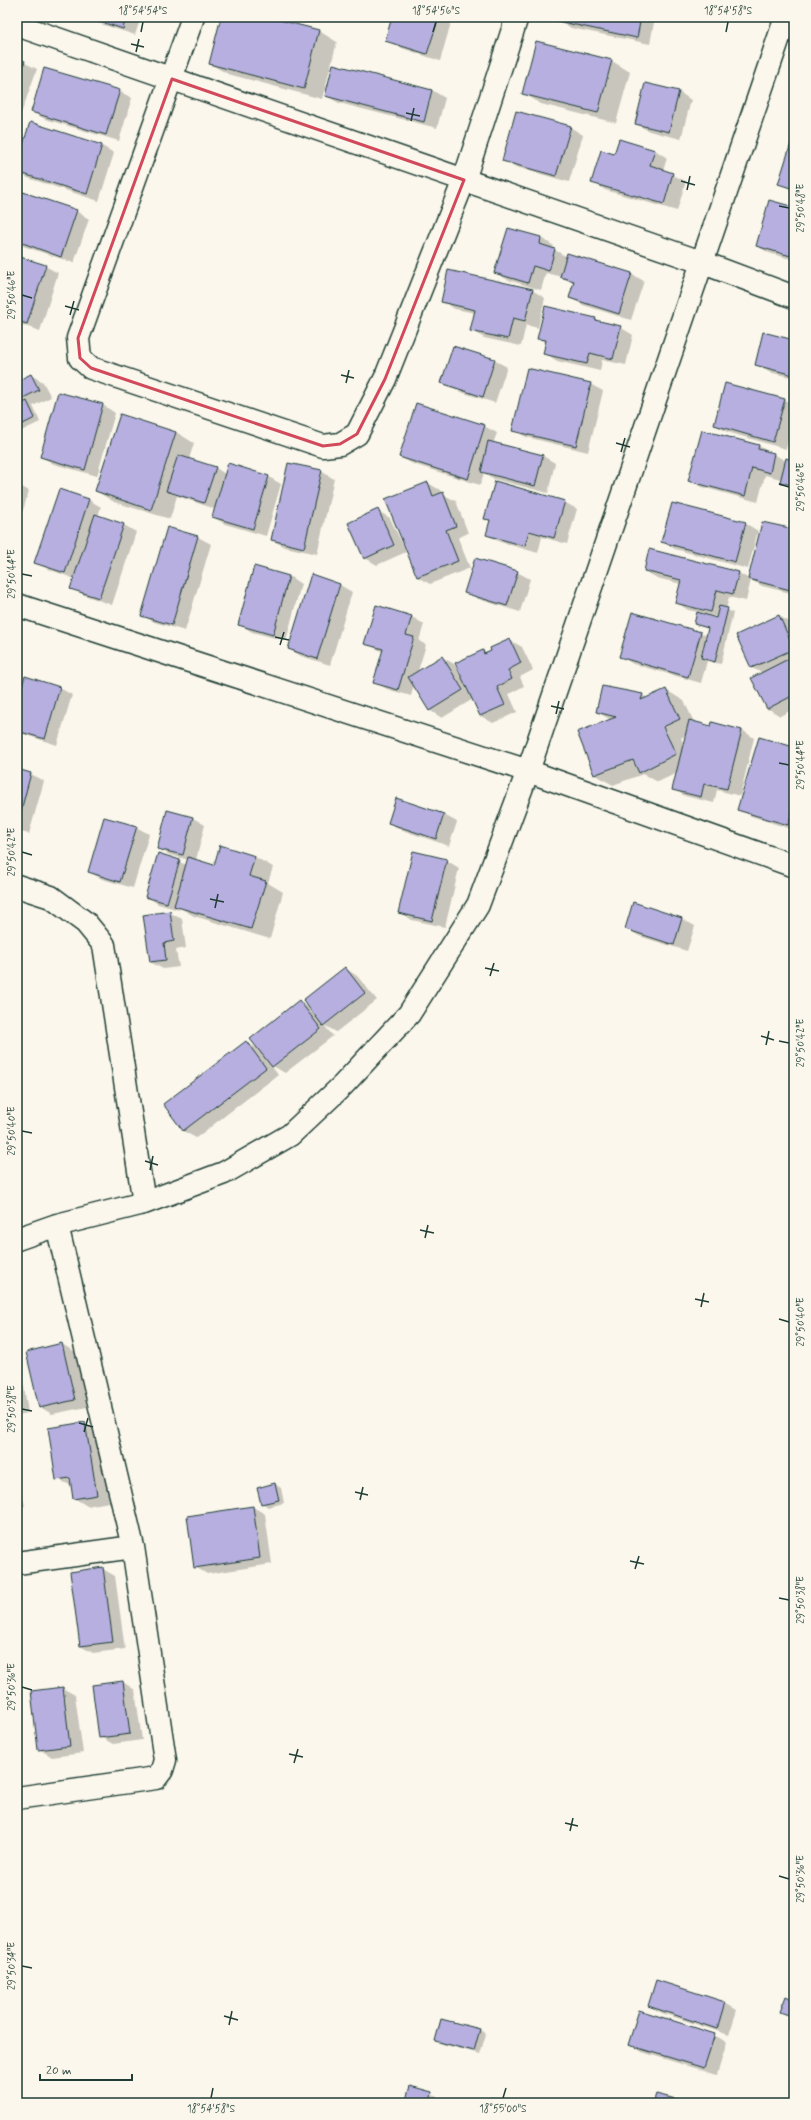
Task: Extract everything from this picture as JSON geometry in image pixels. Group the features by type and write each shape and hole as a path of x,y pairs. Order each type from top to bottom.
{"street":[{"path":"193,17 78,338 80,358 91,368 323,446 340,444 356,434 385,379 464,180 517,17"},
{"path":"17,1239 57,1225 144,1203 224,1173 290,1135 343,1085 409,1014 478,905 528,771 786,17"},
{"path":"17,25 701,262 794,297"},
{"path":"17,605 528,771 794,866"},
{"path":"17,886 51,898 86,923 104,945 144,1203"},
{"path":"17,1798 156,1778 162,1770 165,1760 133,1546 57,1225"},
{"path":"17,1563 133,1546"}],"highlighted area":[{"path":"172,79 464,180 385,379 357,434 340,444 323,446 91,368 80,358 78,338"}],"building":[{"path":"86,17 126,17 123,29"},
{"path":"221,17 268,17 319,30 304,89 209,64"},
{"path":"392,17 439,17 427,54 385,41"},
{"path":"558,17 641,17 637,38 557,21"},
{"path":"536,41 612,60 598,113 522,94"},
{"path":"17,58 25,61 17,84"},
{"path":"333,64 432,90 424,122 325,96"},
{"path":"44,68 120,90 106,135 31,112"},
{"path":"645,83 679,91 669,132 635,124"},
{"path":"516,111 571,126 556,176 502,161"},
{"path":"30,122 102,145 87,194 17,172 17,163"},
{"path":"793,137 794,138 794,189 778,184"},
{"path":"619,139 655,150 650,165 673,173 664,204 591,183 601,150 614,154"},
{"path":"17,190 77,210 61,257 17,241"},
{"path":"769,200 794,207 794,257 756,246"},
{"path":"508,228 541,237 540,244 555,249 549,271 533,266 528,283 494,273"},
{"path":"567,253 632,273 619,314 569,298 574,281 560,277"},
{"path":"17,256 46,265 27,324 17,321"},
{"path":"448,270 533,289 525,321 513,318 508,339 470,331 475,310 441,302"},
{"path":"545,306 596,318 595,320 621,326 613,359 590,353 587,364 543,354 546,340 537,339"},
{"path":"763,332 794,340 793,375 755,365"},
{"path":"453,346 495,359 483,397 441,383"},
{"path":"527,368 591,383 576,446 512,431"},
{"path":"31,374 39,390 17,401 17,381"},
{"path":"725,383 785,399 773,442 714,425"},
{"path":"58,392 103,404 85,470 40,457"},
{"path":"27,401 35,418 17,427 17,406"},
{"path":"416,403 485,425 468,479 399,457"},
{"path":"120,414 176,432 151,510 95,491"},
{"path":"702,430 759,445 758,449 774,453 770,473 752,468 745,496 688,481"},
{"path":"488,441 543,455 535,486 481,472"},
{"path":"178,455 216,467 204,503 166,491"},
{"path":"786,458 794,461 794,486 780,482"},
{"path":"228,463 269,476 253,529 212,517"},
{"path":"288,463 322,470 304,548 271,540"},
{"path":"495,481 565,501 554,538 529,531 525,546 486,535 490,520 484,519"},
{"path":"428,482 433,496 443,492 456,526 446,530 458,561 417,577 385,499"},
{"path":"59,489 89,499 65,573 34,563"},
{"path":"672,503 746,522 735,562 661,542"},
{"path":"378,509 394,545 364,559 348,523"},
{"path":"95,514 124,524 99,598 70,589"},
{"path":"762,522 794,529 794,591 748,579"},
{"path":"167,527 198,536 172,625 141,616"},
{"path":"649,549 739,572 733,594 717,590 711,612 675,603 681,580 644,571"},
{"path":"475,558 518,571 507,606 464,593"},
{"path":"254,566 289,576 273,635 238,625"},
{"path":"311,574 340,584 317,659 288,649"},
{"path":"376,605 412,616 406,635 414,637 398,690 373,683 383,649 364,644"},
{"path":"719,606 728,608 715,662 701,658 708,628 694,624 697,612 716,618"},
{"path":"632,612 701,632 688,677 619,657"},
{"path":"779,615 794,649 751,668 736,635"},
{"path":"510,639 521,663 508,670 512,679 497,687 505,705 480,716 455,663 483,650 484,654 491,651 490,648"},
{"path":"442,656 463,690 429,711 408,677"},
{"path":"794,656 794,695 767,709 751,678"},
{"path":"25,676 60,687 45,739 17,731 17,703"},
{"path":"602,686 643,694 641,700 666,689 680,719 663,727 676,754 639,773 633,760 594,775 577,732 616,717 596,712"},
{"path":"689,720 711,726 712,722 742,730 727,789 704,784 701,797 672,790"},
{"path":"759,737 794,747 794,806 788,825 737,810"},
{"path":"17,769 31,773 17,826"},
{"path":"396,798 444,814 436,839 388,823"},
{"path":"167,810 193,817 183,855 157,849"},
{"path":"104,817 137,826 120,882 88,872"},
{"path":"220,845 255,856 249,876 266,881 251,929 174,906 188,857 214,865"},
{"path":"413,851 447,859 432,921 398,913"},
{"path":"158,853 180,860 167,903 145,897"},
{"path":"633,902 682,918 674,945 625,929"},
{"path":"170,911 174,941 164,943 166,960 150,962 143,915"},
{"path":"345,967 365,993 323,1026 303,1000"},
{"path":"299,1000 321,1029 272,1067 250,1039"},
{"path":"246,1041 266,1068 183,1131 163,1104"},
{"path":"62,1343 75,1400 39,1408 26,1352"},
{"path":"85,1422 97,1495 73,1499 70,1478 56,1480 48,1428"},
{"path":"275,1483 279,1500 261,1504 257,1488"},
{"path":"253,1506 260,1558 194,1568 187,1516"},
{"path":"103,1567 113,1642 80,1646 70,1572"},
{"path":"123,1681 130,1734 99,1738 92,1685"},
{"path":"63,1687 70,1746 38,1750 31,1691"},
{"path":"656,1980 725,2002 717,2029 648,2006"},
{"path":"786,1996 794,2000 794,2017 780,2012"},
{"path":"639,2010 715,2034 704,2068 628,2045"},
{"path":"441,2019 480,2029 474,2051 435,2041"},
{"path":"410,2086 432,2092 430,2103 405,2103"},
{"path":"656,2094 692,2103 653,2103"}]}
